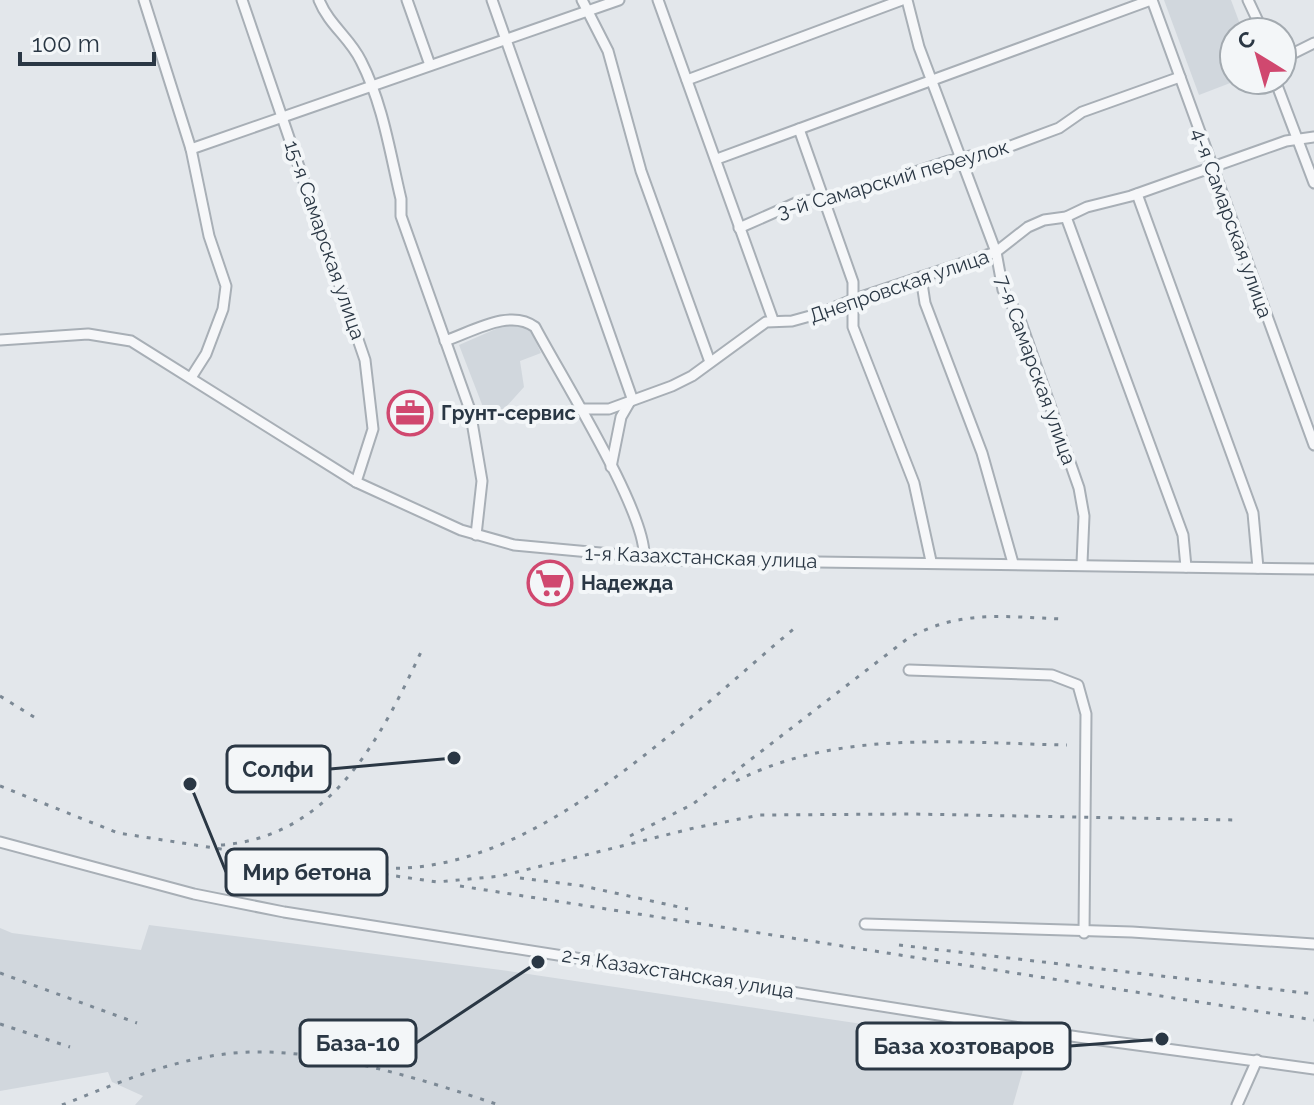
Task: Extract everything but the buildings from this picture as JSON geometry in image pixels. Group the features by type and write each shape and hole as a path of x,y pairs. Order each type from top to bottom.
{"street":[{"path":"144,0 191,149 209,236 227,295 206,354 192,376"},
{"name":"15-я Самарская улица","path":"242,0 365,360 373,429 356,482"},
{"path":"319,0 327,18 355,50 372,84 401,199 401,216 470,410 482,481 476,535"},
{"path":"407,0 430,65"},
{"path":"492,0 632,398 621,417 611,467"},
{"path":"582,0 608,51 641,171 710,362"},
{"path":"191,149 619,0"},
{"path":"658,0 773,320"},
{"path":"687,80 905,0"},
{"name":"7-я Самарская улица","path":"905,0 919,47 934,80 996,252 1003,290 1019,317 1079,488 1084,516 1082,563"},
{"path":"717,159 1151,0"},
{"name":"4-я Самарская улица","path":"1151,0 1314,445"},
{"name":"3-й Самарский переулок","path":"739,228 798,202 842,196 1027,140 1059,128 1082,112 1180,77"},
{"path":"1281,96 1314,183"},
{"path":"799,129 853,282 853,327 914,483 931,561"},
{"name":"Днепровская улица","path":"579,409 609,409 632,398 672,386 758,326 773,320 801,320 996,252 1028,227 1137,194 1298,139 1314,137"},
{"path":"1137,194 1253,513 1258,568"},
{"path":"1066,217 1183,535 1186,567"},
{"path":"921,277 925,303 982,453 1013,563"},
{"path":"445,341 511,318 524,319 535,327 611,467 645,543 644,558"},
{"name":"1-я Казахстанская улица","path":"0,340 88,334 118,336 192,376 356,482 476,535 537,549 644,558 1314,569"},
{"path":"909,670 1052,675 1078,685 1086,714 1084,933"},
{"name":"2-я Казахстанская улица","path":"0,842 194,894 280,912 1078,1037 1314,1069"},
{"path":"865,924 1084,933 1132,932 1314,944"},
{"path":"1237,1105 1257,1060"}],"shaded area":[{"path":"1164,0 1231,0 1237,16 1218,16 1218,88 1199,95"},
{"path":"512,322 522,323 530,329 541,353 520,361 524,387 497,417 488,420 459,345"},
{"path":"149,925 501,970 1029,1049 1013,1105 135,1105 143,1096 112,1082 108,1072 0,1091 0,928 12,933 141,950"}],"railway":[{"path":"630,836 693,804 907,639 926,629 983,617 1063,619"},
{"path":"384,868 441,863 497,846 552,819 658,745 796,627"},
{"path":"221,845 259,838 292,824 321,804 368,750 421,652"},
{"path":"0,696 34,717"},
{"path":"736,781 775,764 856,746 940,742 1067,745"},
{"path":"0,786 118,833 324,865"},
{"path":"313,864 437,882 501,876 694,828 760,815 912,814 1236,820"},
{"path":"520,878 583,886 688,909"},
{"path":"460,886 1314,1020"},
{"path":"899,945 1314,994"},
{"path":"0,973 137,1023"},
{"path":"0,1024 70,1047"},
{"path":"62,1105 142,1074 183,1062 258,1052 328,1058 364,1065 499,1105"}],"place":[{"name":"Грунт-сервис","path":"410,413"},
{"name":"Надежда","path":"550,583"},
{"name":"Солфи","path":"454,758"},
{"name":"Мир бетона","path":"190,784"},
{"name":"База-10","path":"538,962"},
{"name":"База хозтоваров","path":"1162,1039"}]}
